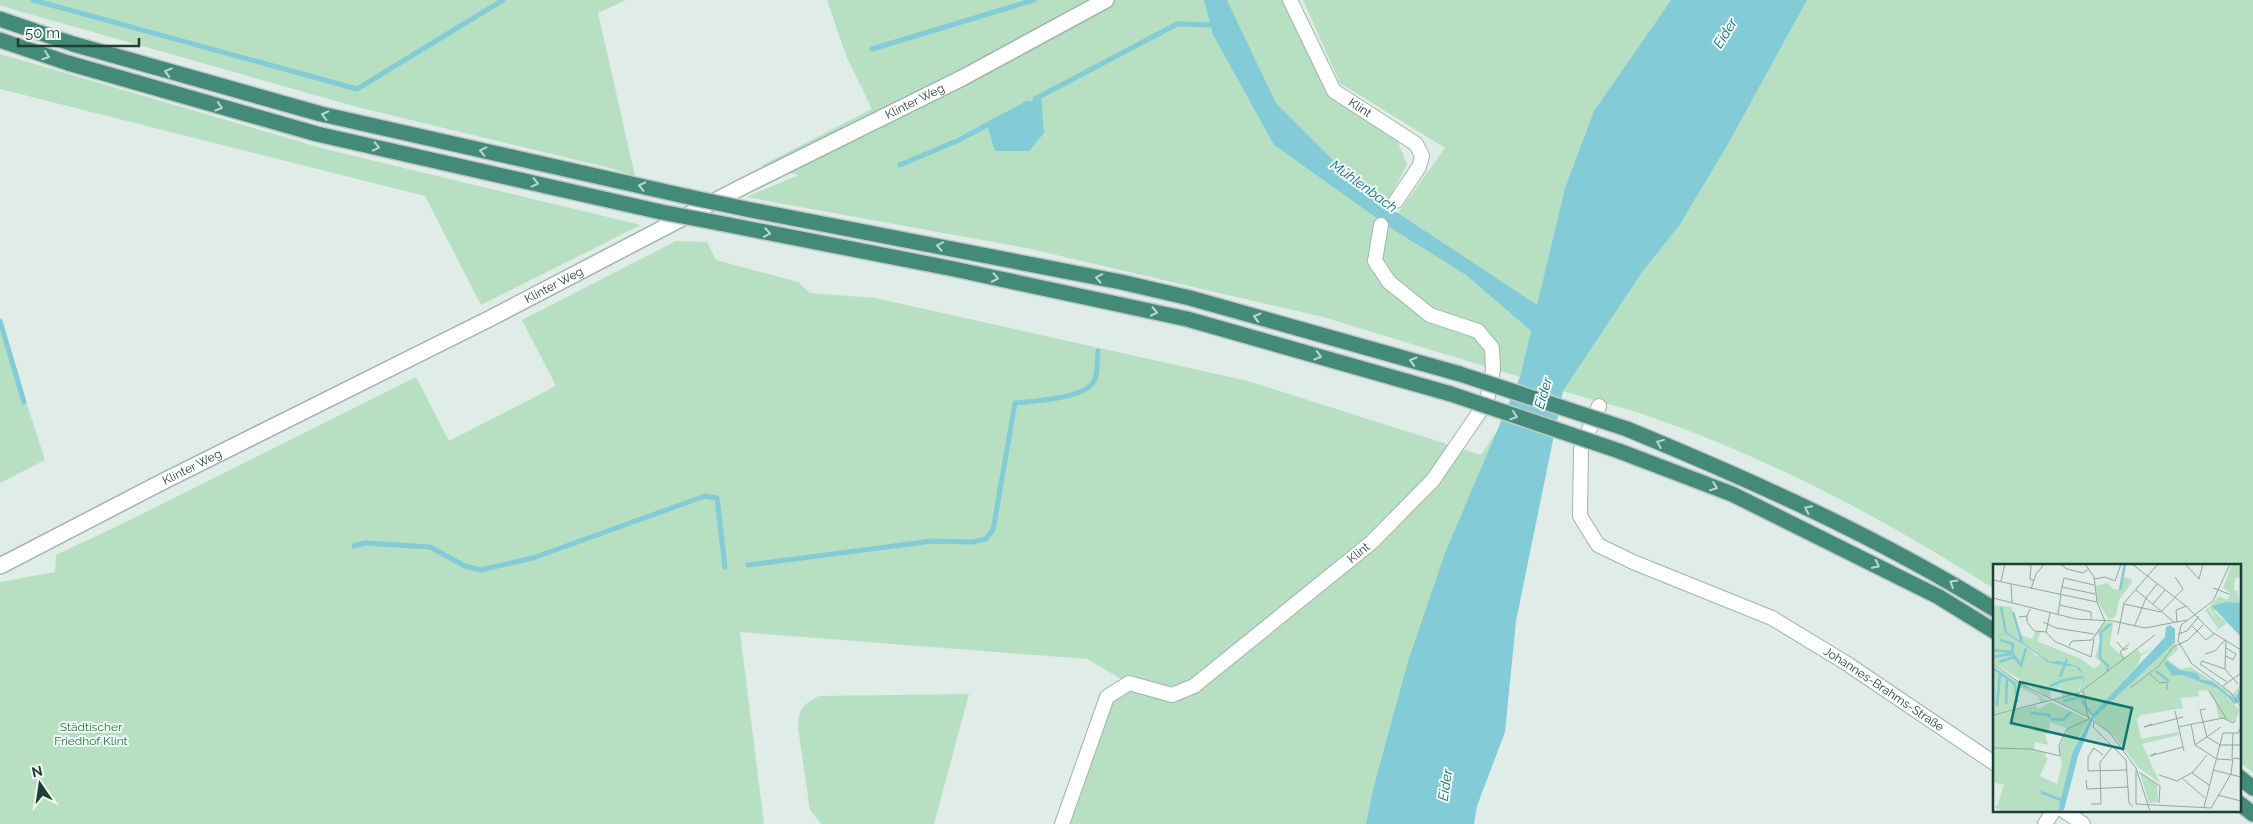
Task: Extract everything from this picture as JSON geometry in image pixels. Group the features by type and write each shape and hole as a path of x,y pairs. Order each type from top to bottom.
{"highway":[{"path":"0,19 73,44 322,114 746,210 958,249 1182,296 1460,374 1627,429 1740,476 1832,520 1947,580 1993,608"},
{"path":"0,40 68,64 317,134 661,212 944,267 1187,319 1451,394 1619,451 1732,494 1939,598 1993,630"},
{"path":"2240,778 2253,788"},
{"path":"2240,804 2253,814"}],"street":[{"name":"Klinter Weg","path":"0,566 162,482 489,319 740,188 962,78 1106,0"},
{"name":"Klint","path":"1290,0 1334,91 1416,144 1422,156 1419,167 1396,200"},
{"name":"Klint","path":"1062,824 1108,697 1129,683 1172,695 1194,686 1372,542 1433,480 1487,401 1492,370 1492,348 1478,332 1430,315 1389,282 1375,261 1381,225"},
{"name":"Johannes-Brahms-Straße","path":"1599,406 1581,449 1580,516 1598,545 1633,562 1772,618 1846,663 1993,762"},
{"path":"2046,824 2053,812"},
{"path":"2066,812 2083,824"}],"green space":[{"path":"0,0 626,0 598,13 635,176 610,168 357,107 15,10 0,5"},
{"path":"827,0 1204,0 1213,35 1274,145 1382,222 1370,236 1383,223 1466,275 1531,331 1520,377 1323,317 1026,248 746,197 799,175 761,166 872,109 847,58"},
{"path":"1227,0 1282,0 1329,94 1398,142 1407,165 1384,207 1342,169 1276,103"},
{"path":"1303,0 1671,0 1594,111 1565,188 1537,306 1398,213 1445,148 1340,83"},
{"path":"1807,0 2253,0 2253,773 2240,762 2240,564 1993,564 1993,588 1910,537 1777,468 1732,448 1639,413 1563,391 1643,271 1679,226 1727,146"},
{"path":"0,54 325,149 641,225 481,305 425,196 0,89"},
{"name":"Städtischer Friedhof Klint","path":"676,241 707,242 716,260 798,282 810,293 875,298 1248,381 1481,455 1500,427 1445,554 1408,661 1373,789 1366,824 1062,824 1107,697 1128,683 1087,659 740,632 764,824 0,824 0,582 55,572 56,555 416,377 449,441 556,386 522,320"},
{"path":"0,321 45,460 0,483"},
{"path":"969,694 934,824 821,824 810,810 798,728 799,716 805,705 819,696"}],"water":[{"name":"Eider","path":"1204,0 1227,0 1276,103 1342,169 1384,207 1398,213 1537,305 1565,188 1594,111 1671,0 1807,0 1727,146 1679,226 1643,271 1563,391 1516,621 1505,732 1477,806 1474,824 1366,824 1373,789 1408,661 1445,553 1520,377 1531,331 1466,275 1389,227 1274,145 1213,35"},
{"path":"1041,96 1044,133 1029,151 995,151 987,125"}],"waterway":[{"path":"33,0 357,89 503,0"},
{"path":"872,49 1034,0"},
{"path":"1035,99 1177,24 1216,25"},
{"path":"900,165 959,140 1028,103"},
{"path":"0,321 24,402"},
{"path":"748,565 932,541 972,542 986,539 993,530 1015,403 1059,398 1082,391 1090,386 1095,379 1098,351"},
{"path":"354,546 365,543 430,547 465,566 480,570 533,558 705,496 717,498 725,567"}],"water label":[{"name":"Mühlenbach","path":"1364,186"}]}
